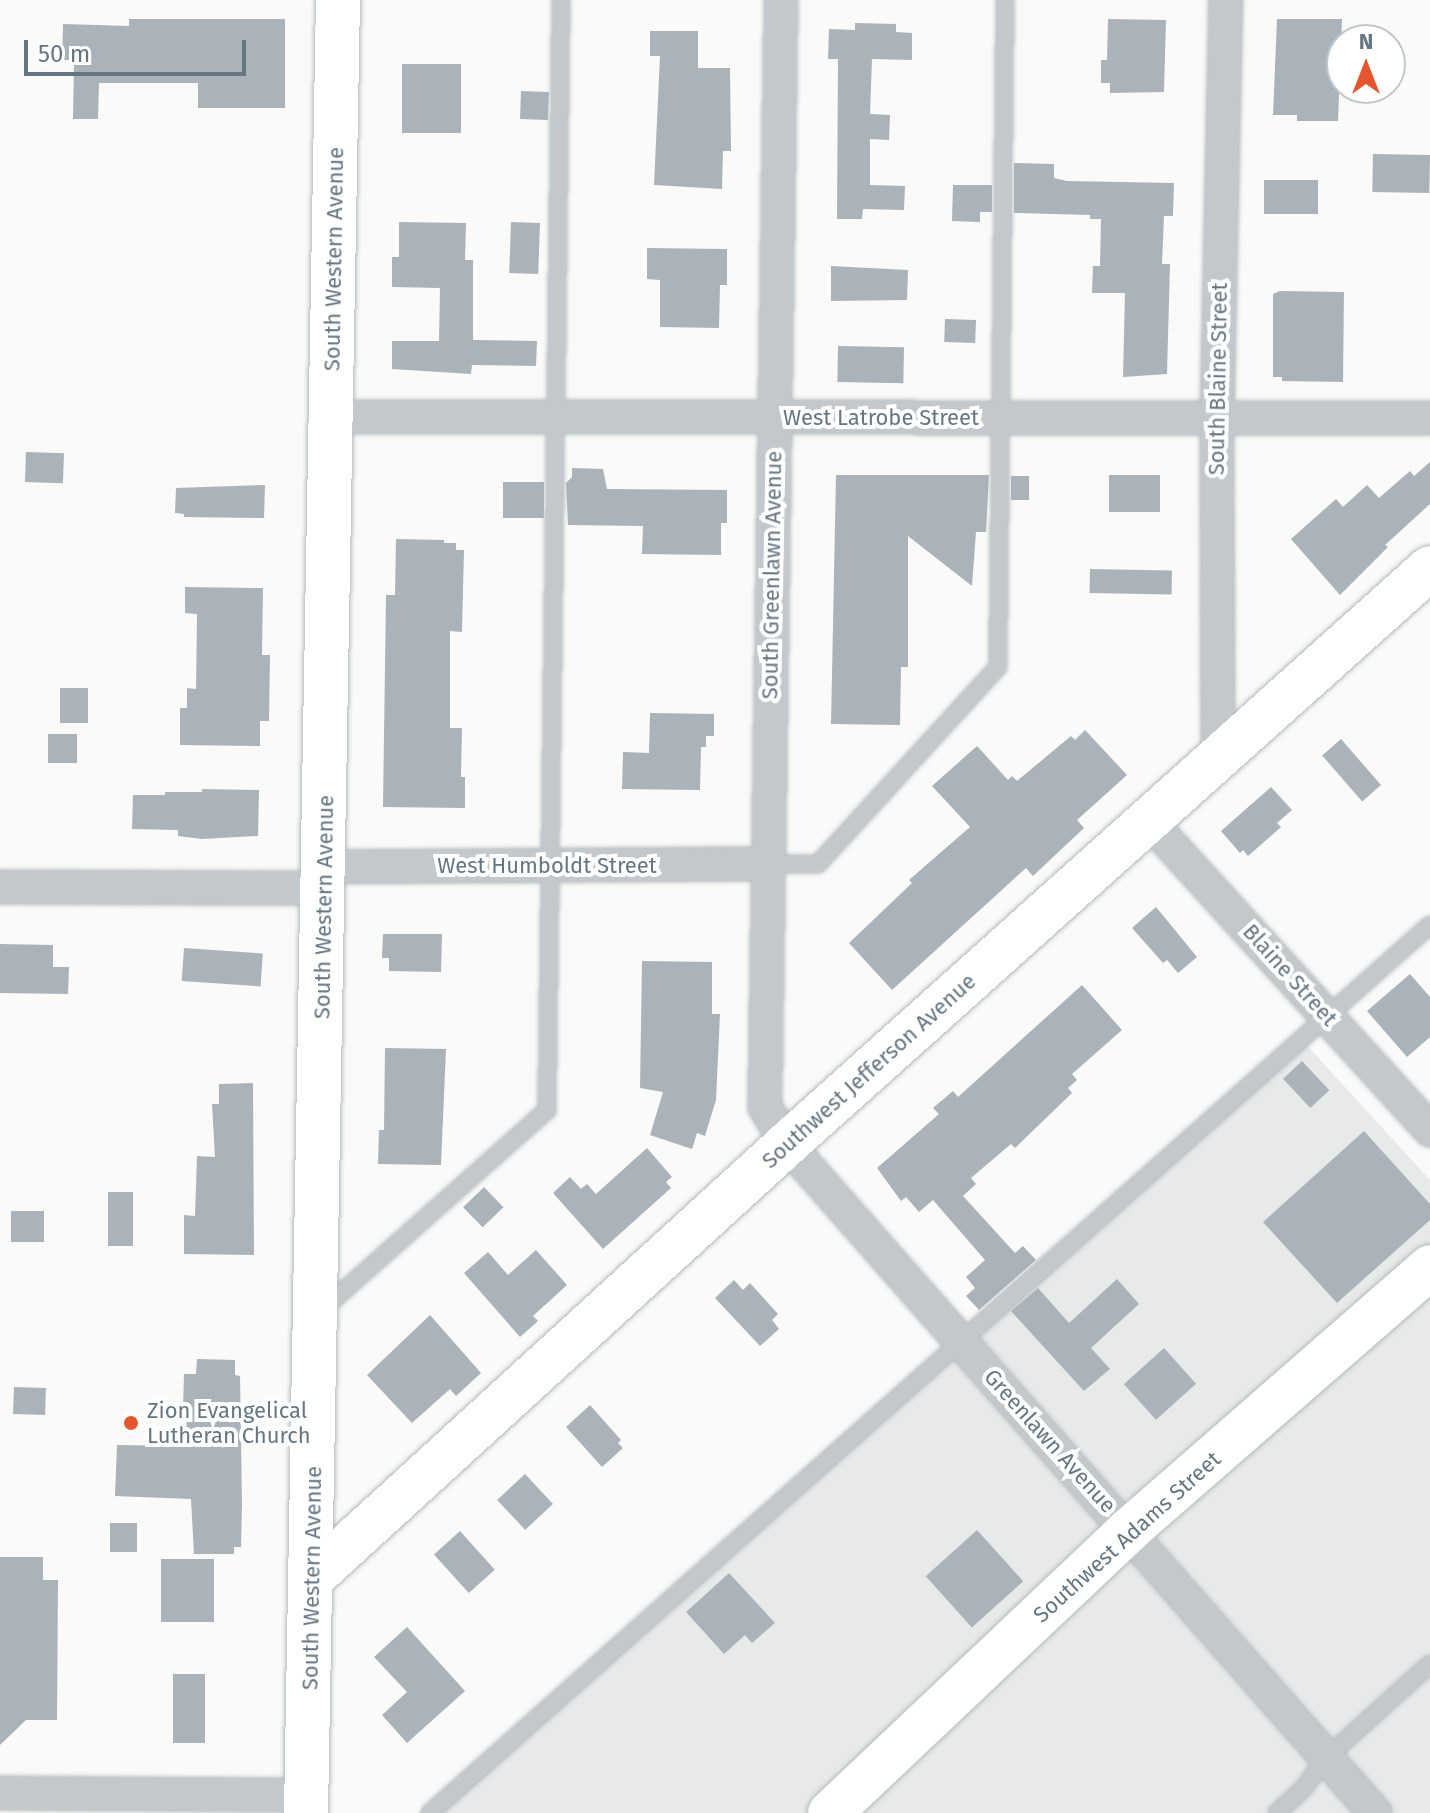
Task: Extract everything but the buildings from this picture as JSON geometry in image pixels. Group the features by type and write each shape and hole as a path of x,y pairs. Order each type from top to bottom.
{"main road":[{"name":"South Western Avenue","path":"306,1804 325,878 338,0"},
{"name":"Southwest Jefferson Avenue","path":"312,1578 787,1144 1430,568"},
{"name":"Southwest Adams Street","path":"830,1813 1129,1530 1430,1267"}],"street":[{"name":"South Greenlawn Avenue","path":"781,0 765,1107 787,1144"},
{"name":"South Blaine Street","path":"1218,759 1217,417 1226,0"},
{"name":"West Latrobe Street","path":"332,417 1430,418"},
{"name":"Blaine Street","path":"1149,821 1430,1130"},
{"name":"West Humboldt Street","path":"0,887 325,878 550,865 768,864"},
{"name":"Greenlawn Avenue","path":"787,1144 1375,1813"},
{"path":"0,1793 306,1804"}],"lane":[{"path":"317,1314 547,1110 561,0"},
{"path":"768,864 818,864 998,667 1005,0"},
{"path":"430,1813 1430,925"},
{"path":"1277,1813 1304,1788 1326,1758 1430,1664"}],"shaded area":[{"path":"1302,1040 1430,1180 1430,1813 418,1813"}],"place":[{"name":"Zion Evangelical Lutheran Church","path":"131,1423"}]}
